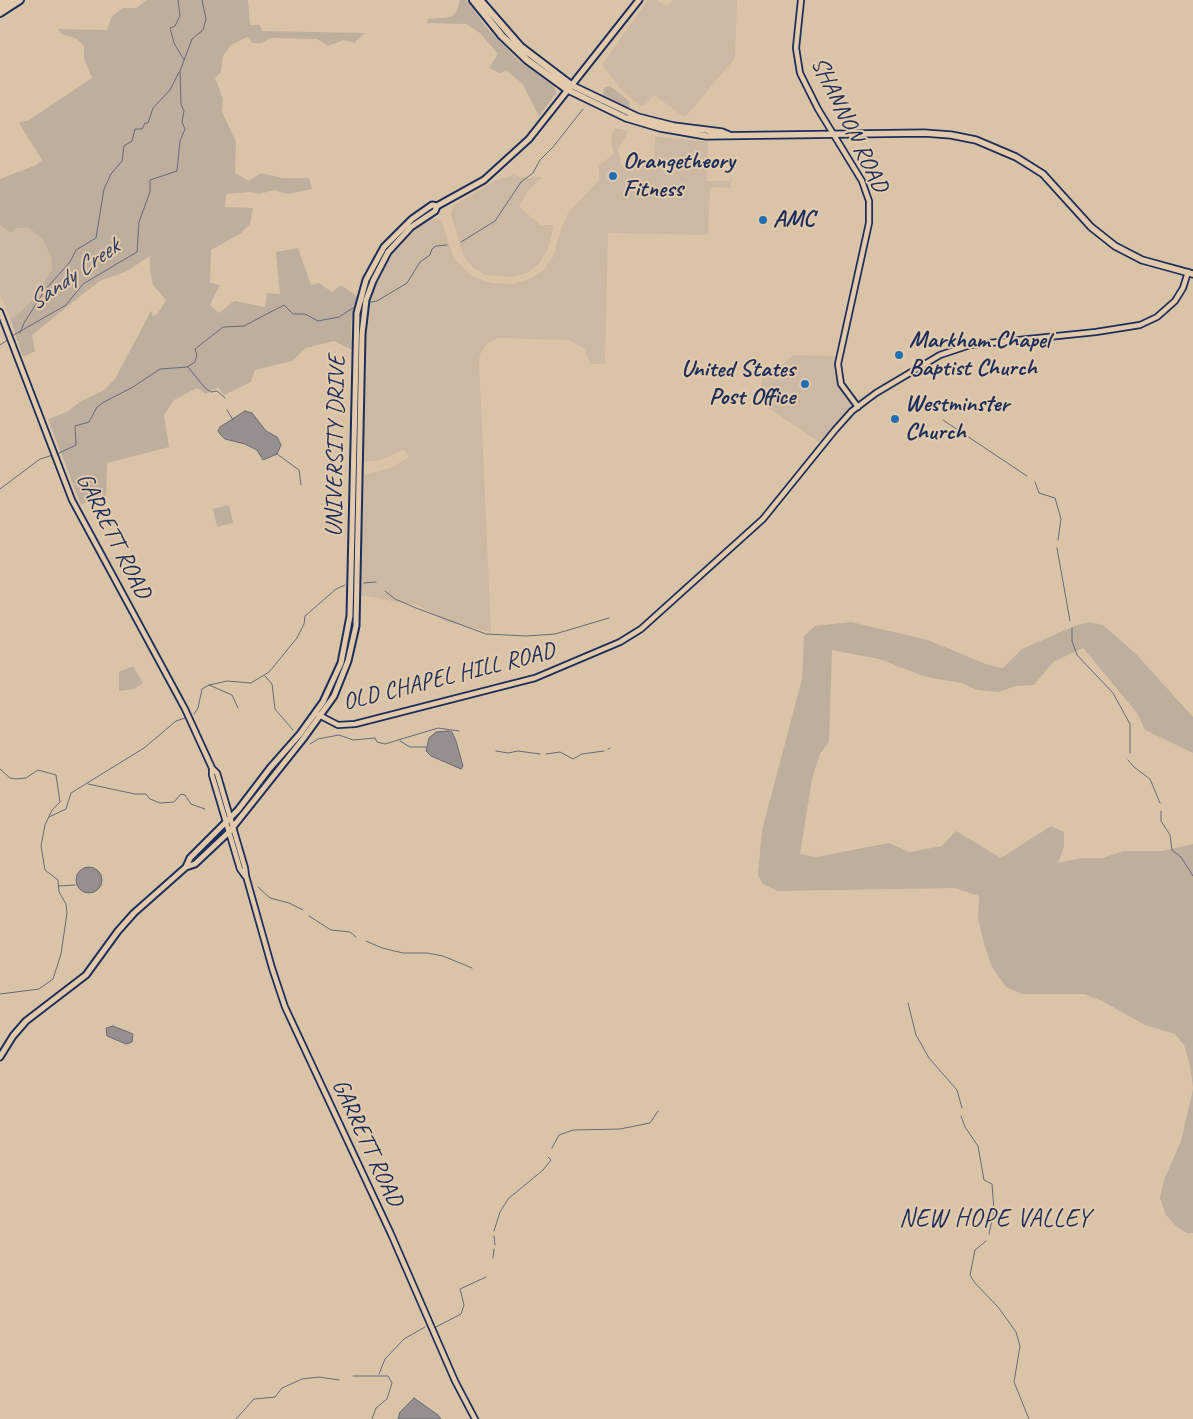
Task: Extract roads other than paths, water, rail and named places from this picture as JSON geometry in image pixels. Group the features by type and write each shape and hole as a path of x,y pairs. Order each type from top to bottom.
{"highway":[{"path":"0,8 12,0"},
{"path":"0,13 19,0"},
{"path":"473,0 497,30 527,60 569,88"},
{"path":"480,0 521,47 569,88"}],"main road":[{"name":"UNIVERSITY DRIVE","path":"318,715 336,678 345,651 349,627 356,332 361,296 374,263 392,238 418,214 432,205 438,206 473,187 503,164 533,135 639,0"},
{"path":"569,88 638,117 674,126 722,132 730,135 945,134 993,146 1026,162 1043,174 1091,227 1115,246 1142,260 1191,272"},
{"name":"OLD CHAPEL HILL ROAD","path":"186,867 190,858 231,818 318,715"},
{"name":"OLD CHAPEL HILL ROAD","path":"0,1057 26,1021 86,975 124,923 186,867 195,864 231,829 318,715"}],"street":[{"name":"SHANNON ROAD","path":"802,0 796,40 798,68 809,92 864,187 869,208 866,238 838,364 842,384 858,407"},
{"name":"OLD CHAPEL HILL ROAD","path":"318,715 338,725 355,724 517,683 553,672 633,635 763,519 835,430 858,407 929,361 956,348 980,343 1120,330 1146,323 1162,313 1175,301 1191,272"},
{"name":"GARRETT ROAD","path":"0,312 56,460 82,520 189,715 212,768 217,773 231,818 231,829 240,869 246,876 272,968 292,1023 475,1419"},
{"name":"GARRETT ROAD","path":"212,768 212,775 231,829"}],"waterway":[{"name":"Sandy Creek","path":"178,0 180,16 175,26 170,28 174,43 184,60"},
{"name":"Sandy Creek","path":"12,336 66,305 83,284 137,252 139,222 150,192 150,180 177,171 180,141 185,129 182,122 184,111 181,104 180,71 192,39 203,30 206,19 202,0"},
{"path":"20,333 24,323 45,290 70,262 76,250 96,238 104,189 111,174 122,161 124,146 132,141 135,129 142,129 145,123 148,123 153,108 170,90 179,72"},
{"path":"461,242 495,221 521,182 533,173 540,160 553,147 583,109"},
{"path":"371,302 377,301 407,283 420,262 430,255 432,249 436,246 447,245"},
{"path":"57,454 76,445 75,426 89,422 97,407 160,369 187,367 195,362 197,355 195,349 223,327 244,326 284,305 293,314 305,314 318,321 339,317 353,308"},
{"name":"Sandy Creek","path":"0,345 9,339"},
{"path":"188,367 205,388 211,392 217,391 225,398"},
{"path":"227,410 233,420"},
{"path":"943,420 1027,476"},
{"path":"277,454 299,470 301,485"},
{"path":"0,489 40,459 53,455"},
{"path":"1035,482 1039,493 1055,498 1061,519 1058,540"},
{"path":"1057,548 1070,621"},
{"path":"364,583 376,582"},
{"path":"194,714 198,708 202,689 209,685 227,681 251,683 269,672 297,638 304,624 305,616 336,589 345,585"},
{"path":"385,591 395,599 416,608 486,634 526,636 555,634 609,618"},
{"path":"1072,628 1072,641 1077,655 1113,693 1130,724 1130,753"},
{"path":"265,676 272,684 275,709 293,730"},
{"path":"209,685 232,695 238,708"},
{"path":"49,817 66,809 71,793 144,748 176,721 185,718"},
{"path":"310,744 318,739 339,735 353,740 375,738 377,742 385,744 438,728 459,731"},
{"path":"400,741 410,747 426,747"},
{"path":"496,751 540,754"},
{"path":"546,754 560,752 573,759 582,754 604,751"},
{"path":"1128,760 1150,779 1160,803"},
{"path":"0,769 10,778 16,779 26,778 38,770 56,775 60,802 52,810 45,825 41,846 45,870 58,880 59,892 66,904 67,913 61,954 53,979 39,989 0,994"},
{"path":"88,784 135,794 146,794 150,799 160,803 174,802 181,794 185,795 191,804 205,809"},
{"path":"1161,811 1161,821 1170,835 1172,850 1181,857 1193,876"},
{"path":"59,886 75,885"},
{"path":"258,887 270,898 289,903 303,910"},
{"path":"309,916 331,930 350,932 356,937"},
{"path":"366,941 382,948 403,953 427,953 443,956 472,968"},
{"path":"908,1003 916,1035 929,1058 957,1090 962,1108"},
{"path":"552,1148 559,1135 573,1130 620,1129 650,1123 658,1111"},
{"path":"961,1116 965,1127 978,1146 984,1180 992,1184 994,1211 989,1234"},
{"path":"494,1231 500,1212 508,1199 543,1170 551,1160 548,1157"},
{"path":"494,1236 495,1245"},
{"path":"986,1241 975,1250 970,1275 975,1283 998,1307 1016,1332 1020,1346 1014,1382 1029,1419"},
{"path":"493,1258 494,1249"},
{"path":"436,1327 461,1314 464,1305 460,1289 486,1277"},
{"path":"379,1374 385,1359 404,1339 425,1327"},
{"path":"353,1376 388,1376 392,1383 387,1399 376,1408 372,1419"},
{"path":"236,1419 254,1399 275,1397 282,1388 302,1379 319,1377 339,1380"}],"place":[{"name":"Orangetheory Fitness","path":"613,176"},
{"name":"AMC","path":"763,220"},
{"name":"Markham Chapel Baptist Church","path":"899,355"},
{"name":"United States Post Office","path":"805,384"},
{"name":"Westminster Church","path":"895,419"}],"district":[{"name":"NEW HOPE VALLEY","path":"995,1219"}]}
